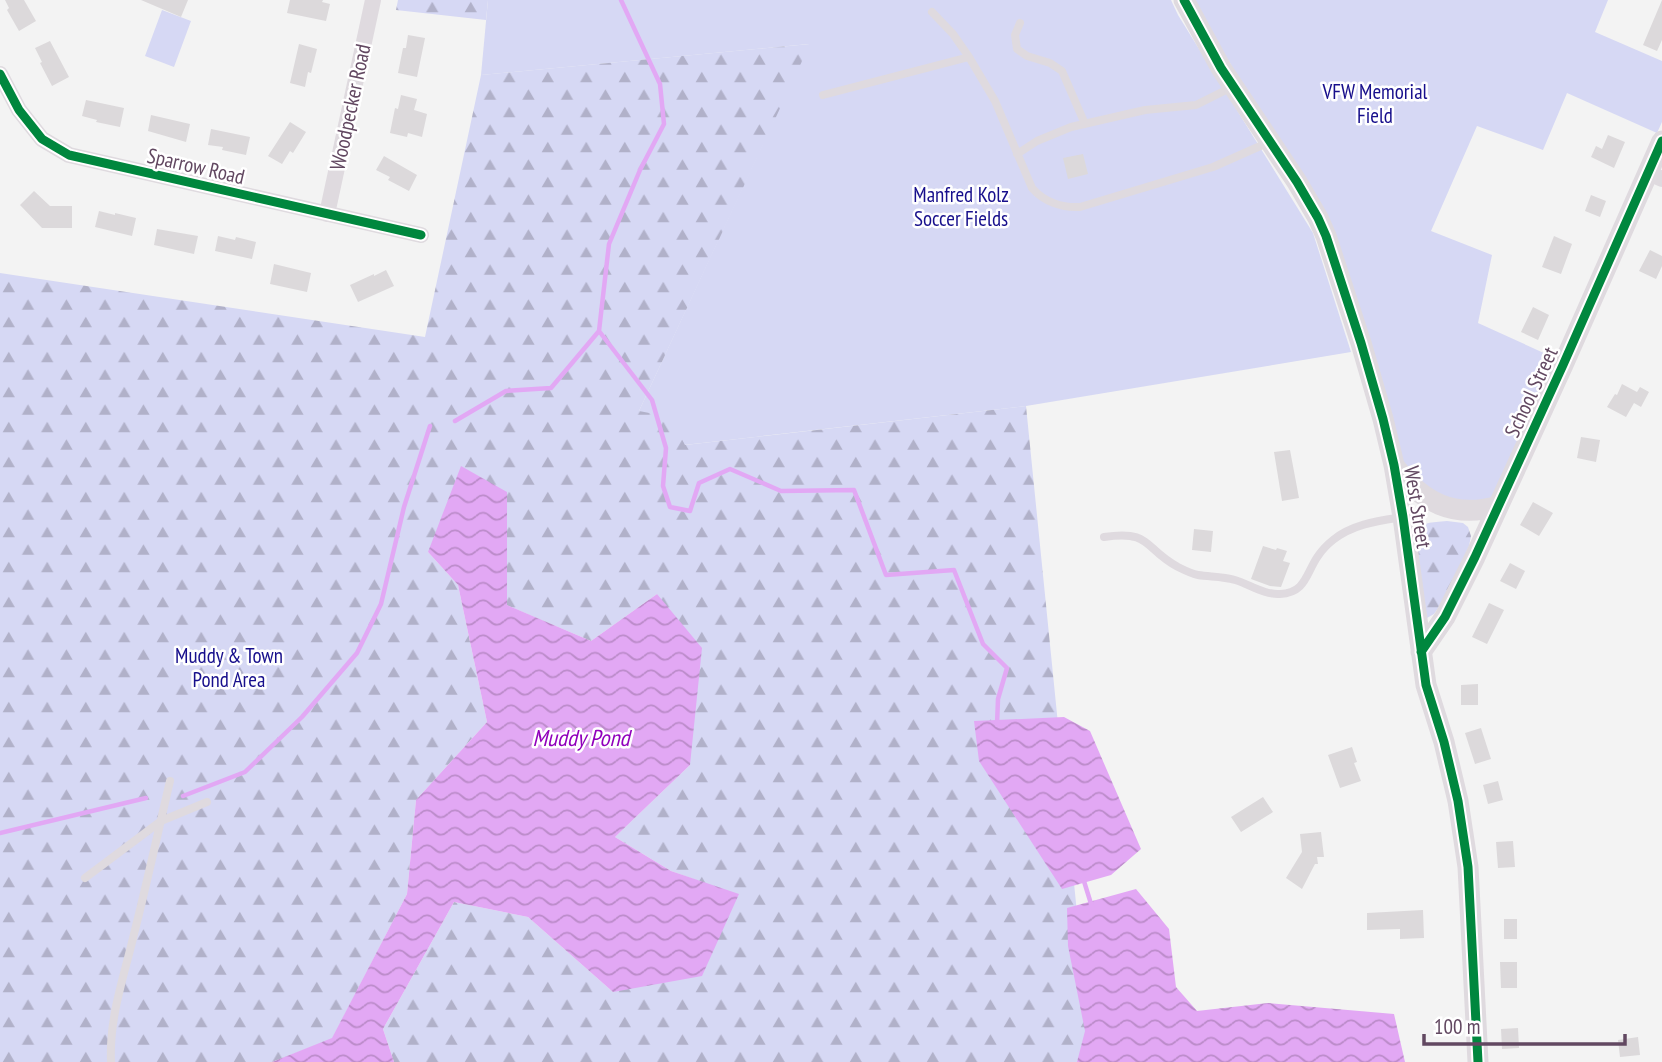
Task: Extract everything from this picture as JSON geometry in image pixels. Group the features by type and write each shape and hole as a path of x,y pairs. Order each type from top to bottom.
{"street":[{"name":"Woodpecker Road","path":"327,214 373,0"},
{"name":"West Street","path":"1184,0 1233,86 1309,201 1326,236 1383,419 1394,465 1426,685 1444,742 1458,801 1468,867 1478,1062"},
{"name":"Sparrow Road","path":"0,74 19,110 42,139 69,155 421,235"},
{"name":"School Street","path":"1422,652 1445,617 1475,558 1563,365 1655,176 1662,142"},
{"path":"1394,465 1406,482 1420,494 1444,507 1470,510 1498,506"}],"lane":[{"path":"932,12 953,34 984,79 1030,186 1039,196 1062,205 1078,207 1213,167 1270,141"},
{"path":"1020,23 1015,36 1017,49 1062,71 1085,124"},
{"path":"823,95 969,57"},
{"path":"1017,154 1054,133 1145,110 1196,105 1233,86"},
{"path":"1104,537 1123,534 1135,536 1145,540 1176,566 1196,575 1225,577 1277,595 1293,593 1307,578 1317,556 1346,531 1361,525 1402,517"},
{"path":"111,1062 112,1020 170,781"},
{"path":"85,878 160,821 207,802"}],"green space":[{"path":"398,0 488,0 486,20 396,10"},
{"name":"Manfred Kolz Soccer Fields","path":"488,0 1171,0 1313,233 1351,352 1026,406 684,445 639,411 809,44 481,75"},
{"name":"VFW Memorial Field","path":"1192,0 1608,0 1595,32 1662,61 1662,122 1657,133 1567,93 1543,150 1477,126 1431,231 1492,255 1478,323 1557,359 1500,490 1490,498 1479,502 1446,501 1403,467 1371,353 1263,118"},
{"path":"162,10 191,21 174,67 145,56"},
{"name":"Muddy & Town Pond Area","path":"810,44 639,411 670,417 685,445 1026,406 1092,1062 394,1062 383,1029 454,902 528,917 613,992 738,895 671,871 615,837 690,765 657,594 591,641 506,605 507,492 428,552 458,585 487,722 416,800 407,894 332,1039 272,1062 0,1062 0,273 425,337 481,75"},
{"path":"1447,521 1463,523 1468,527 1471,536 1469,546 1446,597 1434,614 1427,618 1415,536 1424,525"}],"water":[{"name":"Muddy Pond","path":"461,466 507,492 507,605 591,641 657,594 702,648 690,765 615,837 671,871 739,894 702,976 613,992 528,917 454,902 383,1029 394,1062 272,1062 332,1038 407,894 416,800 487,722 458,585 428,552"},
{"path":"1064,717 1090,731 1141,849 1111,875 1062,889 979,761 974,721"},
{"path":"1136,889 1169,929 1176,987 1197,1011 1268,1003 1394,1014 1405,1062 1077,1062 1085,1031 1068,946 1067,908"}],"building":[{"path":"5,0 24,0 36,21 19,31 7,10 9,8"},
{"path":"141,0 188,0 181,17"},
{"path":"290,0 323,0 322,2 330,4 326,21 287,13"},
{"path":"1662,0 1662,40 1657,51 1643,45"},
{"path":"408,35 425,38 417,77 398,73"},
{"path":"50,41 69,77 52,86 35,48"},
{"path":"299,44 317,49 305,87 290,83"},
{"path":"401,95 417,99 414,110 427,114 422,137 408,133 407,137 390,133 395,108 398,109"},
{"path":"86,100 124,108 120,127 82,116"},
{"path":"151,115 190,124 186,142 148,131"},
{"path":"290,122 306,132 293,153 290,151 282,164 268,156"},
{"path":"211,129 250,137 246,155 208,145"},
{"path":"1608,135 1625,142 1614,168 1591,157 1596,146 1602,149"},
{"path":"1083,154 1088,174 1068,179 1063,158"},
{"path":"384,156 417,175 409,191 376,170"},
{"path":"34,191 50,206 72,206 72,228 42,228 20,205"},
{"path":"1591,195 1606,201 1600,217 1585,211"},
{"path":"99,211 136,218 132,236 95,227"},
{"path":"157,229 198,236 194,254 154,245"},
{"path":"218,236 256,242 252,259 215,251"},
{"path":"1554,236 1572,244 1561,274 1542,267"},
{"path":"1650,250 1662,256 1662,266 1656,279 1639,271"},
{"path":"274,264 311,273 307,292 270,284"},
{"path":"386,270 394,286 358,302 350,285"},
{"path":"1533,307 1549,315 1538,340 1521,332"},
{"path":"1622,384 1637,392 1640,387 1649,392 1641,407 1634,403 1626,417 1607,407"},
{"path":"1581,437 1600,440 1596,462 1577,458"},
{"path":"1290,450 1299,498 1282,501 1274,452"},
{"path":"1533,502 1553,513 1539,536 1520,525"},
{"path":"1194,529 1213,531 1211,552 1192,550"},
{"path":"1263,546 1287,551 1283,561 1290,563 1281,587 1251,579"},
{"path":"1510,563 1525,571 1516,589 1500,581"},
{"path":"1489,603 1504,610 1487,644 1472,637"},
{"path":"1478,684 1478,705 1461,705 1461,685"},
{"path":"1481,728 1491,759 1475,764 1465,733"},
{"path":"1352,747 1357,762 1354,763 1361,781 1340,788 1328,755"},
{"path":"1498,781 1503,800 1488,804 1483,785"},
{"path":"1263,797 1273,812 1241,832 1231,817"},
{"path":"1321,832 1324,857 1317,857 1318,864 1315,864 1302,889 1286,878 1302,852 1300,834"},
{"path":"1513,841 1515,867 1498,868 1496,842"},
{"path":"1423,910 1424,938 1400,939 1400,929 1367,930 1367,913"},
{"path":"1504,919 1517,919 1517,939 1504,939"},
{"path":"1500,962 1517,962 1517,988 1501,988"},
{"path":"1518,1028 1519,1048 1502,1049 1501,1029"},
{"path":"1638,1037 1640,1055 1620,1057 1618,1040"}],"waterway":[{"path":"455,421 506,391 551,388 599,331 609,244 640,170 664,124 660,84 621,0"},
{"path":"599,331 652,400 666,448 663,486 670,507 690,511 699,483 730,469 781,491 854,490 886,575 954,570 983,644 1007,668 998,699 997,725"},
{"path":"183,796 245,772 302,717 357,653 381,604 404,507 430,426"},
{"path":"0,833 146,798"},
{"path":"1083,878 1092,907"}],"cycle path":[{"path":"1184,0 1221,68 1318,218 1361,343 1383,419 1403,517 1426,685 1444,742 1458,801 1468,867 1478,1062"},
{"path":"0,74 19,110 42,139 69,155 421,235"},
{"path":"1421,652 1445,617 1475,557 1662,141"}]}
